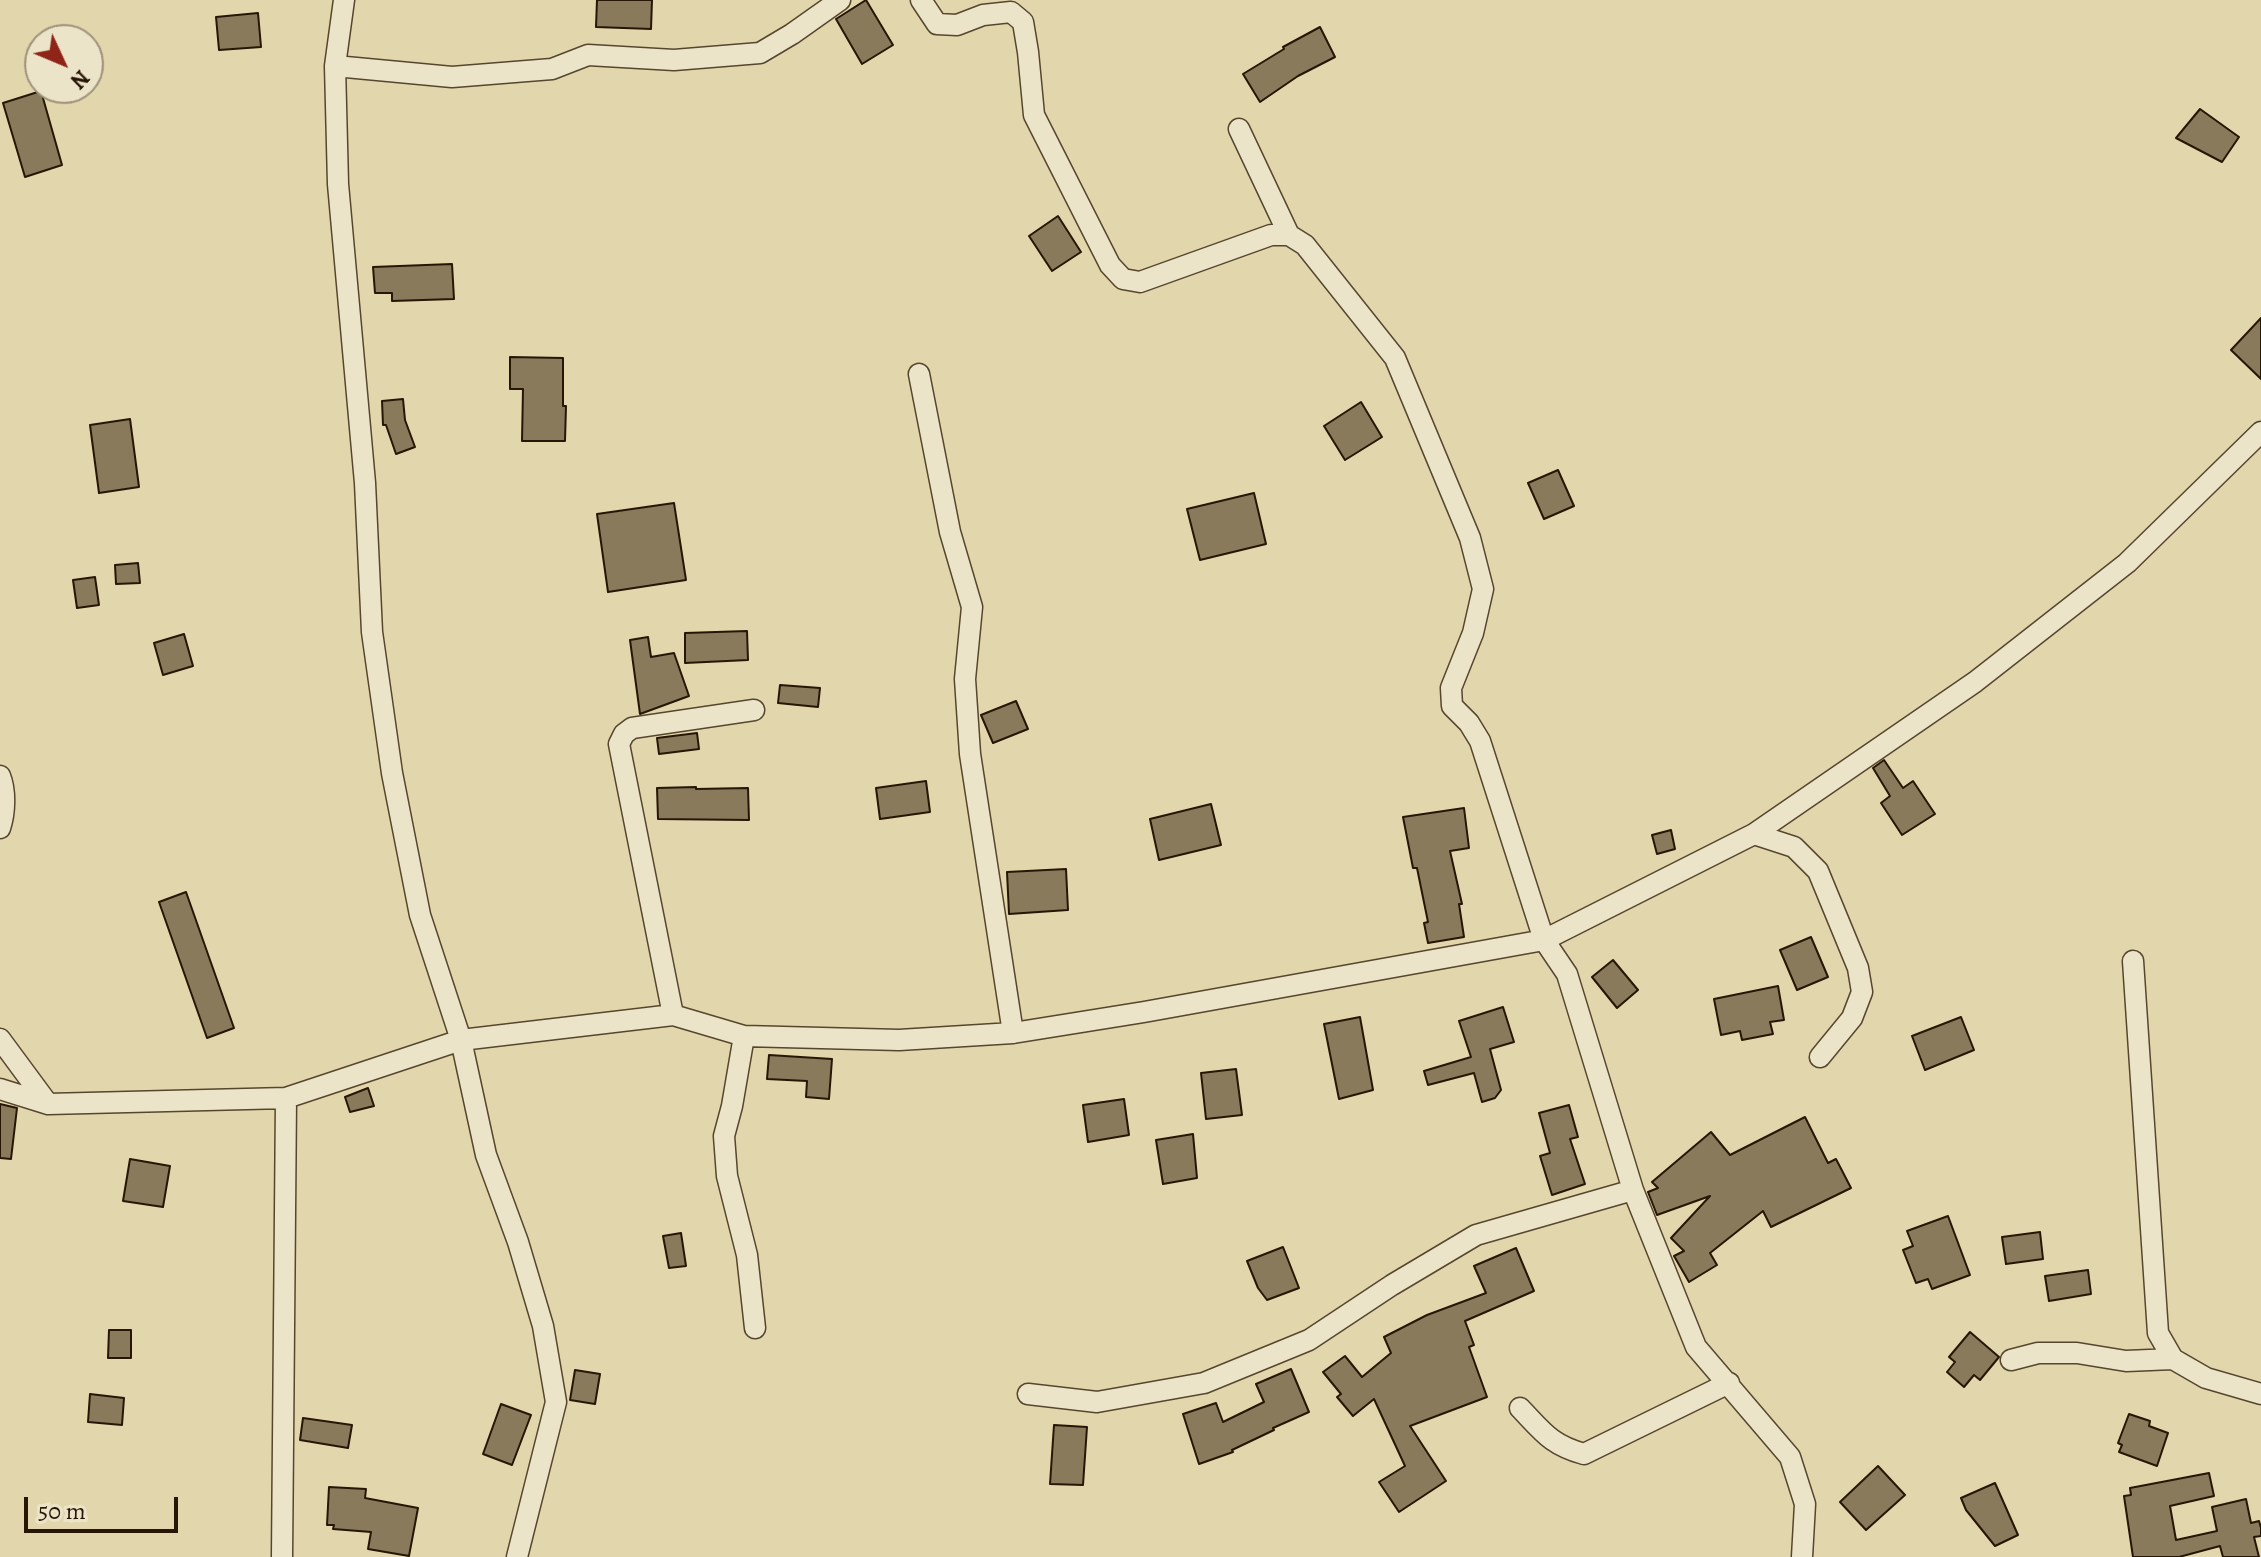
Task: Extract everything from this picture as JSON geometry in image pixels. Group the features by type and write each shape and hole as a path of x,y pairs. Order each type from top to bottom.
{"street":[{"path":"344,0 335,66 338,184 365,483 372,632 392,773 420,915 461,1040 486,1155 518,1242 543,1326 556,1402 517,1557"},
{"path":"335,66 452,77 552,69 588,55 674,60 760,53 840,0"},
{"path":"921,0 937,24 957,25 983,15 1011,12 1023,22 1034,115 1110,265 1123,279 1140,282 1271,235 1289,235 1305,245 1395,358 1470,538 1483,589 1473,633 1451,688 1452,706 1469,723 1480,741 1544,940 1567,974 1633,1190 1696,1347 1790,1457 1805,1504 1802,1557"},
{"path":"1239,129 1289,235"},
{"path":"919,374 950,532 972,607 965,679 970,754 1013,1033"},
{"path":"0,1089 48,1104 286,1098 461,1040 673,1015 744,1036 899,1040 1013,1033 1544,940 1754,834 1975,682 2127,563 2261,432"},
{"path":"673,1015 619,744 624,734 632,728 754,710"},
{"path":"0,776 3,784 3,819 0,828"},
{"path":"1754,834 1794,847 1818,871 1858,968 1862,992 1852,1018 1820,1057"},
{"path":"2133,961 2158,1333 2173,1359 2206,1378 2261,1394"},
{"path":"744,1036 724,1136 727,1176 747,1255 755,1328"},
{"path":"0,1039 48,1104"},
{"path":"283,1557 286,1098"},
{"path":"1028,1394 1097,1402 1204,1383 1309,1340 1476,1235 1633,1190"},
{"path":"2011,1360 2038,1353 2077,1353 2126,1361 2173,1359"},
{"path":"1520,1408 1551,1441 1584,1454 1729,1383"}],"building":[{"path":"597,0 652,0 651,29 596,27"},
{"path":"866,0 893,45 862,64 836,19"},
{"path":"258,13 261,47 219,50 216,17"},
{"path":"1320,27 1335,57 1298,76 1260,102 1243,74"},
{"path":"24,96 24,104 45,104 62,165 25,177 3,103"},
{"path":"2200,109 2239,137 2222,162 2176,138"},
{"path":"1058,216 1081,252 1052,271 1029,236"},
{"path":"452,264 454,299 392,301 392,293 375,293 373,267"},
{"path":"2261,318 2261,379 2231,350"},
{"path":"510,357 563,358 565,441 522,441 523,389 510,389"},
{"path":"403,399 405,420 415,447 396,454 386,425 383,425 382,401"},
{"path":"1361,402 1382,437 1345,460 1324,426"},
{"path":"130,419 139,487 99,493 90,425"},
{"path":"1558,470 1574,506 1544,519 1528,483"},
{"path":"1254,493 1266,544 1200,560 1187,509"},
{"path":"674,503 686,580 608,592 597,514"},
{"path":"138,563 140,583 116,584 115,565"},
{"path":"95,577 99,605 77,608 73,580"},
{"path":"747,631 748,660 685,663 685,633"},
{"path":"184,634 193,666 163,675 154,643"},
{"path":"648,637 651,657 674,653 689,696 640,714 630,640"},
{"path":"780,685 820,688 818,707 778,703"},
{"path":"1016,701 1028,729 993,743 981,715"},
{"path":"697,733 699,749 659,754 657,738"},
{"path":"1884,760 1903,788 1913,781 1935,814 1902,835 1881,803 1890,796 1873,768"},
{"path":"926,781 930,812 880,819 876,788"},
{"path":"657,788 748,788 749,820 658,819"},
{"path":"1211,804 1221,845 1159,860 1150,819"},
{"path":"1464,808 1469,848 1450,851 1462,904 1459,904 1464,937 1428,943 1424,923 1428,922 1403,817"},
{"path":"1671,830 1675,849 1657,854 1652,835"},
{"path":"1066,869 1068,910 1009,914 1007,872"},
{"path":"186,892 234,1028 207,1038 159,902"},
{"path":"1811,937 1828,977 1797,990 1780,950"},
{"path":"1613,960 1638,990 1617,1008 1592,977"},
{"path":"1778,986 1784,1020 1770,1022 1773,1034 1742,1040 1740,1031 1721,1035 1714,999"},
{"path":"1503,1007 1514,1042 1490,1049 1501,1090 1495,1098 1482,1102 1474,1073 1428,1085 1424,1071 1471,1057 1459,1021"},
{"path":"1360,1017 1373,1090 1339,1099 1324,1024"},
{"path":"1961,1017 1974,1050 1925,1070 1912,1036"},
{"path":"769,1055 832,1059 829,1099 806,1097 807,1081 767,1079"},
{"path":"1236,1069 1242,1115 1206,1119 1201,1073"},
{"path":"368,1088 374,1106 350,1112 345,1097"},
{"path":"1124,1099 1129,1135 1088,1142 1083,1105"},
{"path":"0,1104 17,1108 11,1159 0,1158"},
{"path":"1569,1105 1578,1137 1570,1139 1585,1184 1552,1195 1540,1156 1550,1153 1539,1113"},
{"path":"1805,1117 1828,1163 1836,1159 1851,1188 1771,1227 1763,1211 1710,1253 1717,1265 1689,1282 1674,1256 1684,1251 1671,1238 1710,1196 1657,1215 1648,1192 1658,1188 1652,1182 1711,1132 1730,1155"},
{"path":"1193,1134 1197,1178 1163,1184 1156,1140"},
{"path":"130,1159 170,1166 163,1207 123,1201"},
{"path":"1948,1216 1970,1275 1932,1289 1928,1279 1916,1283 1903,1250 1913,1246 1907,1231"},
{"path":"2040,1232 2043,1259 2006,1264 2002,1237"},
{"path":"681,1233 686,1266 669,1268 663,1236"},
{"path":"1283,1247 1299,1288 1267,1300 1258,1288 1247,1261"},
{"path":"1516,1248 1534,1291 1465,1321 1474,1345 1469,1347 1487,1397 1410,1426 1446,1481 1399,1512 1379,1482 1405,1466 1374,1399 1353,1416 1337,1397 1341,1394 1323,1372 1345,1356 1362,1377 1391,1353 1384,1337 1427,1315 1486,1293 1474,1266"},
{"path":"2088,1270 2091,1294 2049,1301 2045,1276"},
{"path":"109,1330 131,1330 131,1358 108,1358"},
{"path":"1970,1332 1999,1357 1980,1380 1974,1375 1964,1387 1947,1372 1955,1362 1949,1357"},
{"path":"1291,1369 1309,1412 1273,1428 1233,1452 1199,1464 1183,1414 1216,1403 1223,1422 1264,1402 1256,1384"},
{"path":"575,1370 600,1374 595,1404 570,1400"},
{"path":"90,1394 124,1398 122,1425 88,1422"},
{"path":"501,1404 531,1415 512,1465 483,1454"},
{"path":"2129,1414 2150,1421 2149,1426 2168,1433 2157,1466 2119,1452 2122,1445 2118,1443"},
{"path":"303,1418 352,1425 348,1448 300,1440"},
{"path":"1054,1425 1087,1427 1083,1485 1050,1484"},
{"path":"1878,1466 1905,1495 1866,1530 1840,1502"},
{"path":"2209,1473 2214,1496 2170,1506 2176,1540 2217,1531 2212,1507 2246,1499 2251,1523 2259,1521 2261,1528 2261,1536 2254,1537 2259,1557 2223,1557 2220,1546 2179,1557 2133,1557 2124,1496 2131,1495 2130,1488"},
{"path":"1995,1483 2018,1535 1995,1546 1966,1510 1961,1498"},
{"path":"329,1487 366,1489 365,1498 418,1508 409,1556 368,1549 371,1532 333,1529 334,1525 327,1525"}]}
